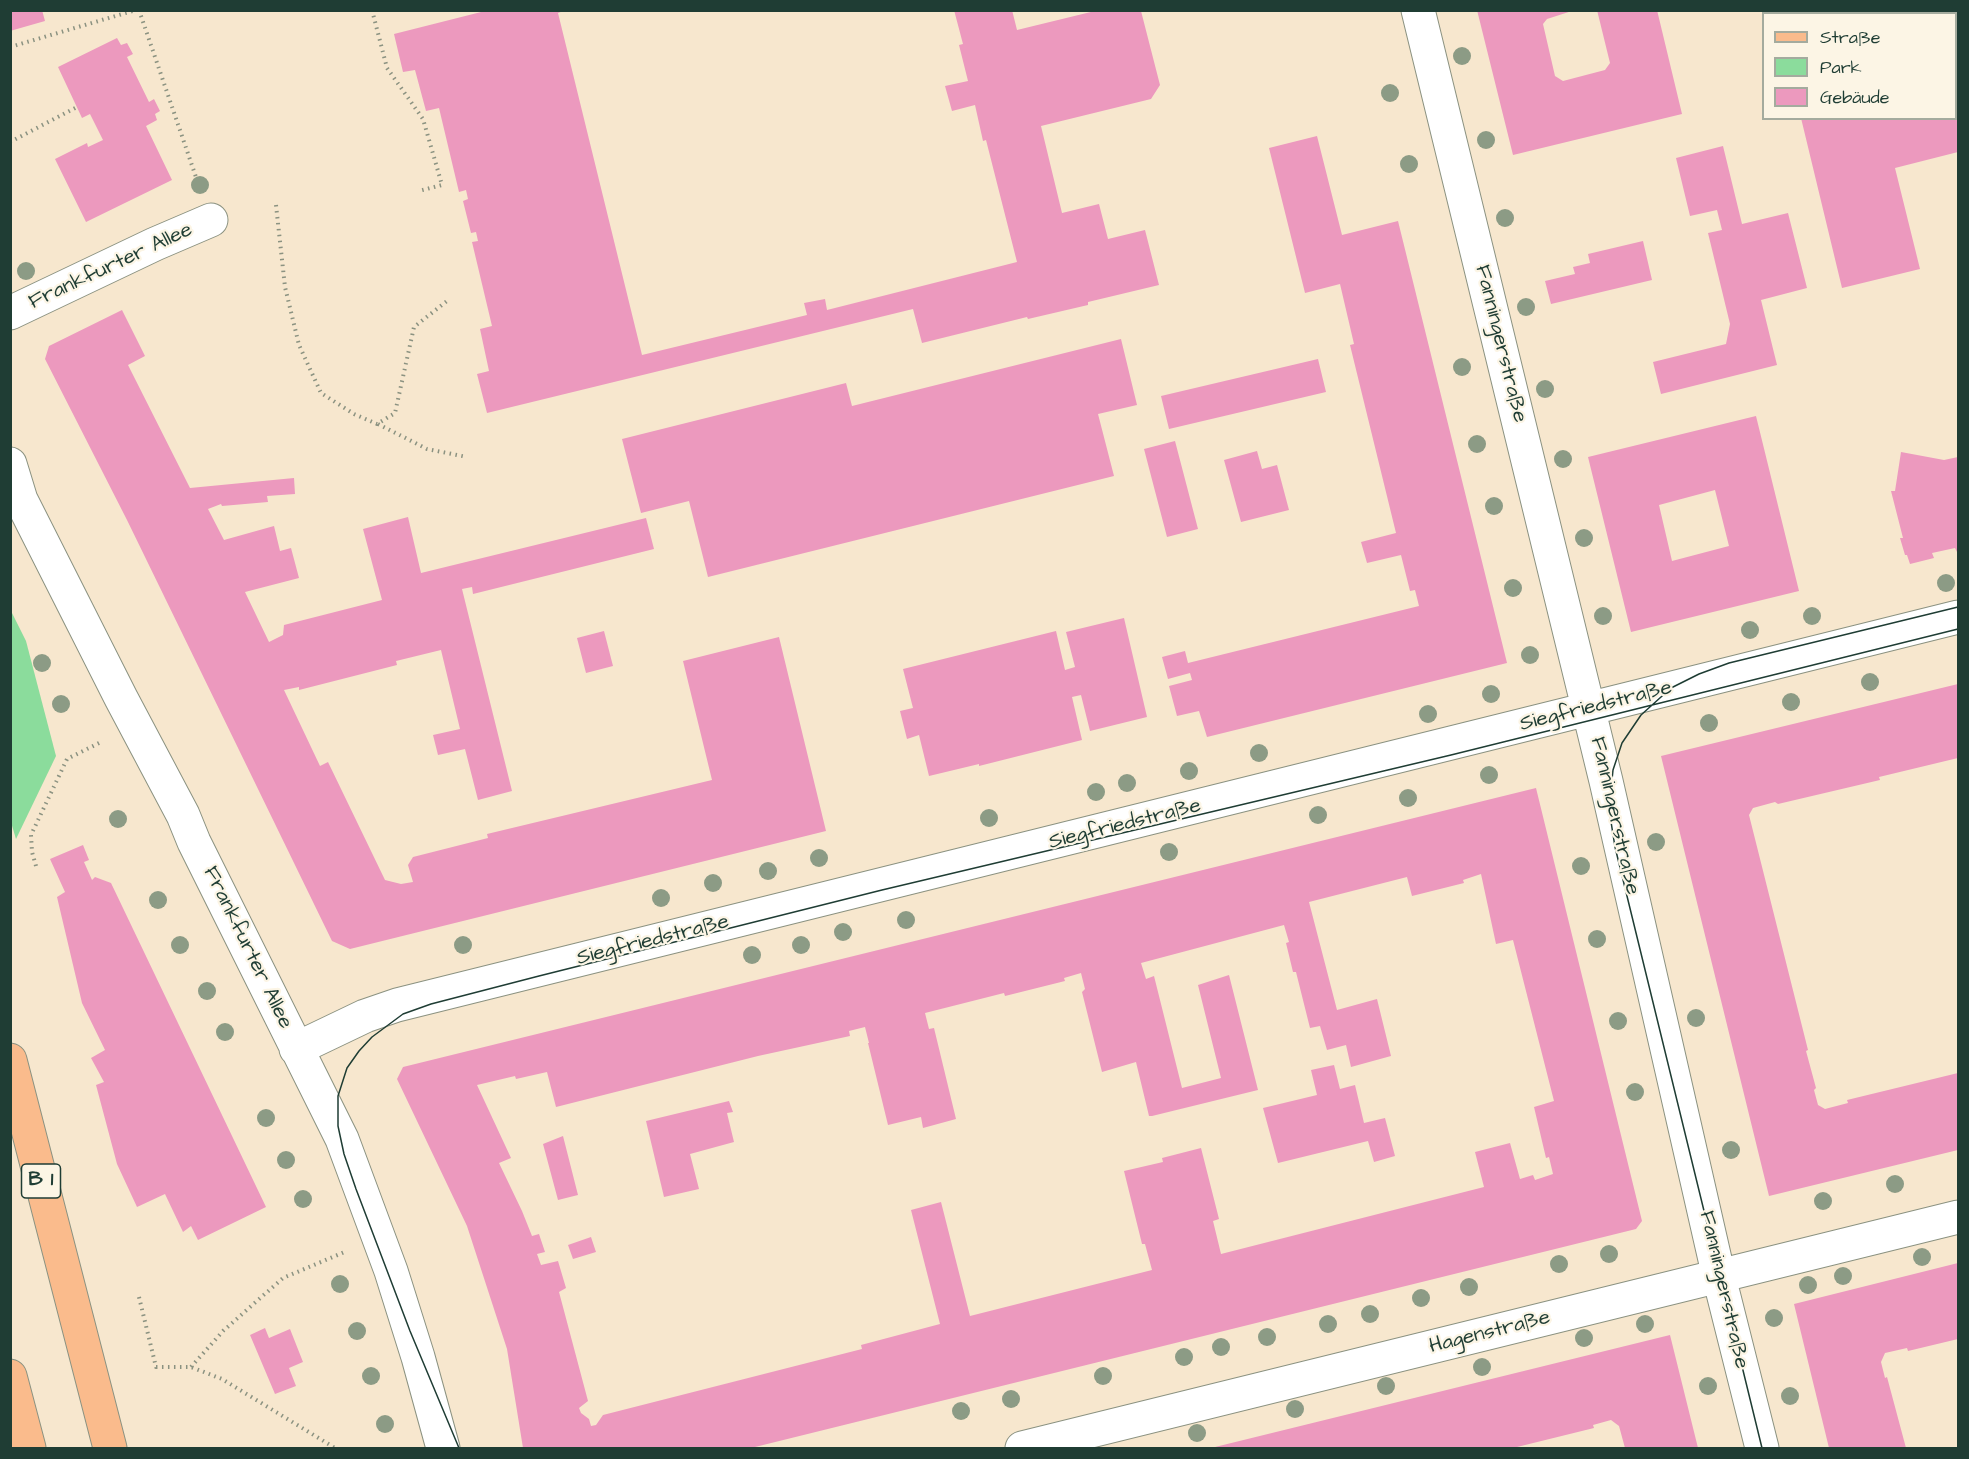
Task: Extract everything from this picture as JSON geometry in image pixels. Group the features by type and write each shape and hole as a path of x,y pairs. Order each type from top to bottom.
{"main road":[{"name":"B 1","path":"10,1060 110,1449"},
{"path":"10,1376 29,1449"}],"street":[{"name":"Fanningerstraße","path":"1418,10 1588,709 1719,1277 1762,1449"},
{"name":"Frankfurter Allee","path":"10,313 211,220"},
{"name":"Frankfurter Allee","path":"10,464 21,500 183,815 194,842 342,1139 379,1237 418,1357 443,1449"},
{"name":"Siegfriedstraße","path":"296,1049 365,1016 396,1005 1959,617"},
{"name":"Hagenstraße","path":"1022,1449 1959,1217"}],"path":[{"path":"10,47 137,10 211,220"},
{"path":"372,10 387,68 423,119 442,184 419,191"},
{"path":"10,142 77,107"},
{"path":"276,205 285,287 299,345 321,393 354,414 427,449 466,457"},
{"path":"378,424 395,413 414,327 447,302"},
{"path":"36,866 31,835 67,759 136,725"},
{"path":"191,1367 222,1331 284,1278 379,1237"},
{"path":"139,1297 156,1367 191,1367 222,1379 335,1449"}],"green space":[{"path":"10,609 26,641 56,756 16,839 10,819"}],"building":[{"path":"10,10 42,10 45,21 10,31"},
{"path":"489,10 566,10 558,13 642,355 807,315 804,303 825,299 827,310 1017,262 975,105 952,111 945,86 968,81 959,45 963,44 954,10 1012,10 1017,30 1099,10 1141,11 1160,85 1151,99 1041,126 1062,213 1099,204 1108,239 1145,230 1159,285 1088,302 1088,305 1028,319 1027,317 922,343 913,309 487,413 477,374 489,371 480,329 492,326 472,242 478,241 476,232 471,233 463,201 468,199 466,190 459,192 439,108 426,111 415,70 403,72 394,34"},
{"path":"1477,10 1575,10 1547,19 1543,24 1555,76 1563,81 1605,70 1610,63 1597,10 1657,10 1682,114 1513,155"},
{"path":"117,38 121,45 127,43 133,54 127,57 149,102 154,99 160,111 155,114 157,120 146,126 172,180 86,222 55,159 87,143 88,147 103,140 90,114 82,118 58,67"},
{"path":"1958,68 1958,152 1895,168 1920,269 1842,288 1801,120 1957,120"},
{"path":"1317,136 1342,235 1398,221 1507,663 1207,737 1199,711 1177,716 1169,686 1192,680 1190,673 1168,679 1162,657 1185,651 1188,663 1419,606 1415,590 1410,591 1401,555 1367,563 1361,542 1396,533 1350,345 1354,344 1340,284 1305,293 1269,148"},
{"path":"1723,146 1742,224 1788,213 1807,288 1761,300 1777,365 1661,394 1653,362 1726,344 1730,324 1708,233 1722,230 1717,210 1690,216 1676,158"},
{"path":"1643,241 1652,280 1551,304 1545,281 1575,274 1573,267 1590,263 1588,254"},
{"path":"122,310 145,356 128,365 190,488 294,478 295,494 267,496 268,502 222,506 221,504 208,509 224,540 274,526 280,551 291,548 299,578 245,592 269,642 283,635 284,625 382,600 363,529 408,517 421,573 646,518 654,549 473,594 472,587 462,589 512,791 478,800 465,749 438,755 433,735 460,729 441,650 396,661 397,665 299,690 299,687 284,690 320,766 328,762 385,880 401,884 413,882 408,865 413,857 488,838 487,834 712,780 683,661 779,637 826,831 350,949 332,941 127,520 45,359 49,346"},
{"path":"1121,339 1137,405 1098,414 1114,476 708,577 689,501 641,513 622,439 846,383 852,406"},
{"path":"1318,359 1326,392 1169,429 1161,396"},
{"path":"1756,416 1799,591 1631,632 1588,457","holes":["1715,490 1729,546 1672,561 1659,505"]},
{"path":"1175,441 1198,529 1167,537 1144,449"},
{"path":"1257,451 1262,469 1277,465 1289,510 1241,522 1224,460"},
{"path":"1901,452 1944,460 1958,457 1958,552 1955,548 1932,553 1934,558 1910,564 1900,538 1903,538 1891,491 1895,491"},
{"path":"1124,618 1147,717 1090,731 1081,695 1072,697 1082,740 929,776 919,735 907,739 900,711 913,708 903,669 1056,631 1065,670 1075,667 1066,632"},
{"path":"604,631 613,666 586,673 577,638"},
{"path":"1958,684 1958,758 1879,777 1880,780 1753,808 1749,815 1808,1050 1806,1051 1818,1105 1825,1109 1848,1103 1847,1100 1958,1073 1958,1150 1769,1196 1661,756"},
{"path":"1536,788 1642,1221 1636,1229 751,1448 523,1448 507,1349 467,1226 397,1079 403,1067","holes":["1481,874 1496,944 1513,940 1554,1101 1534,1107 1546,1158 1549,1157 1553,1174 1535,1180 1533,1175 1520,1179 1510,1143 1475,1152 1484,1187 1221,1254 1213,1221 1219,1219 1201,1148 1162,1158 1163,1162 1124,1171 1142,1244 1145,1244 1152,1270 970,1316 941,1202 911,1210 940,1324 861,1345 862,1349 603,1415 596,1425 591,1426 589,1419 581,1413 579,1408 588,1401 559,1292 566,1288 558,1261 541,1265 537,1254 545,1252 539,1234 532,1236 499,1163 511,1158 477,1085 515,1076 516,1079 547,1072 556,1107 758,1056 850,1036 849,1031 865,1027 888,1125 921,1117 923,1128 956,1119 934,1028 929,1029 925,1013 1004,993 1005,996 1065,981 1064,978 1081,973 1085,989 1082,992 1102,1072 1136,1062 1149,1116 1152,1116 1258,1090 1229,975 1198,985 1221,1078 1182,1088 1154,976 1146,979 1141,963 1284,925 1293,972 1296,972 1310,1028 1320,1026 1327,1050 1346,1045 1351,1067 1391,1056 1377,999 1337,1010 1309,902 1407,877 1412,896 1464,883 1463,880"]},
{"path":"83,845 89,860 84,862 92,880 95,877 111,883 266,1207 198,1240 191,1226 183,1232 165,1194 137,1207 117,1164 96,1085 104,1082 91,1058 105,1050 82,1003 57,897 65,892 50,859"},
{"path":"1334,1065 1340,1089 1355,1085 1364,1123 1385,1118 1395,1156 1374,1162 1368,1141 1278,1163 1263,1108 1317,1095 1311,1070"},
{"path":"729,1101 733,1112 727,1113 734,1142 690,1154 699,1189 664,1197 646,1121"},
{"path":"563,1136 578,1195 558,1200 543,1144"},
{"path":"591,1237 596,1252 573,1259 568,1245"},
{"path":"1958,1263 1958,1339 1908,1351 1907,1348 1885,1353 1881,1362 1906,1448 1829,1448 1794,1304"},
{"path":"265,1328 269,1338 290,1329 303,1362 289,1368 296,1386 275,1394 250,1335"},
{"path":"1670,1335 1698,1448 1625,1448 1619,1426 1611,1420 1593,1425 1594,1428 1513,1448 1211,1448"}],"tram line":[{"path":"1762,1448 1615,847 1609,809 1613,770 1622,743 1641,715 1671,688 1699,674 1729,663 1958,607"},
{"path":"459,1448 410,1331 356,1189 344,1154 338,1126 338,1096 347,1068 372,1037 403,1014 431,1004 539,976 882,890 1451,755 1958,629"}]}
